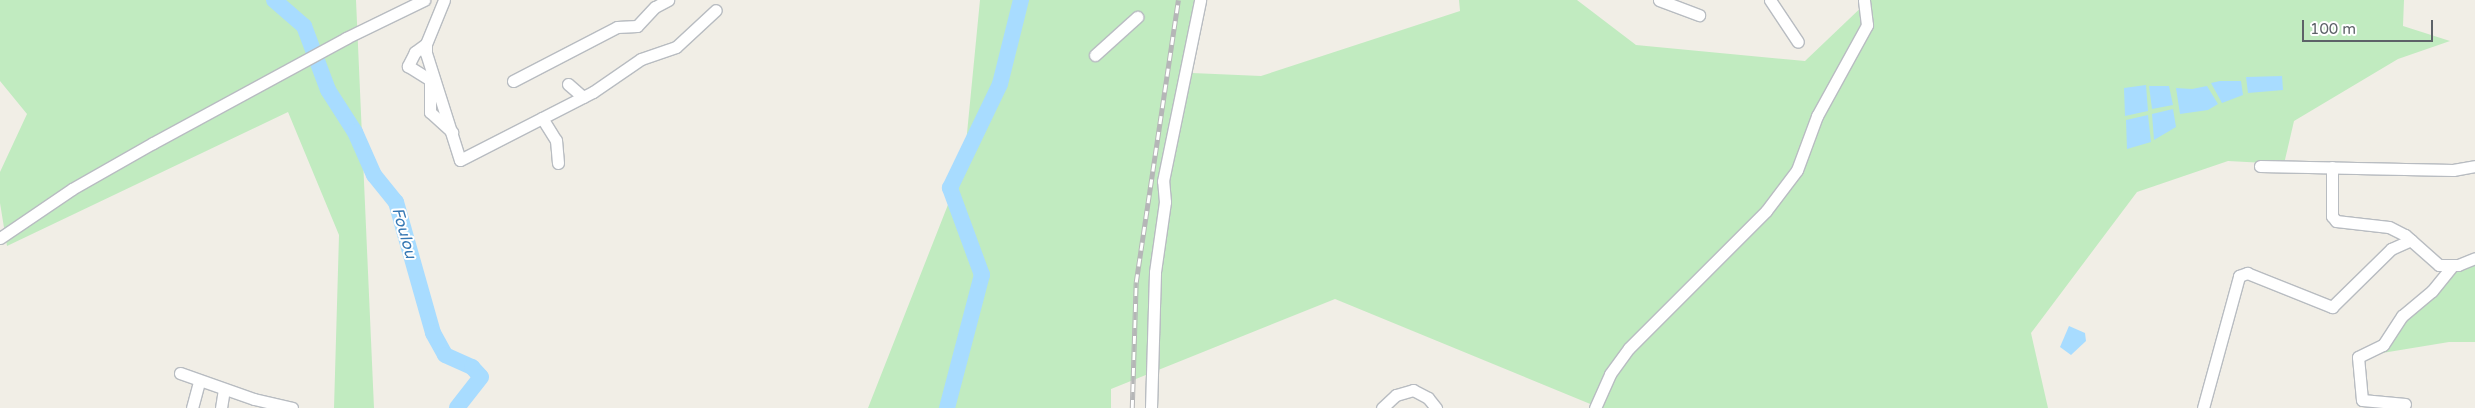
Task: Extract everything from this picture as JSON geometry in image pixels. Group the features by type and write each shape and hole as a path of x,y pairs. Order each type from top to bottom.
{"street":[{"path":"0,238 72,189 346,38 424,0"},
{"path":"444,0 426,44 415,52 408,66 430,80 430,112 452,132"},
{"path":"513,81 617,28 637,26 655,8 668,0"},
{"path":"1151,408 1155,272 1165,202 1163,181 1200,0"},
{"path":"1659,0 1699,15"},
{"path":"1770,0 1798,42"},
{"path":"1595,408 1610,374 1629,348 1766,211 1796,170 1817,116 1867,25 1864,0"},
{"path":"426,44 460,160 582,97 641,59 676,46 716,10"},
{"path":"1095,55 1137,17"},
{"path":"568,84 582,97"},
{"path":"542,118 556,140 558,163"},
{"path":"2260,166 2453,170 2475,166"},
{"path":"2332,167 2334,219 2389,227 2410,240 2440,265 2453,265 2475,258"},
{"path":"2203,408 2239,276 2247,274 2332,307 2385,254 2410,240"},
{"path":"2405,404 2362,400 2358,357 2383,345 2402,316 2432,291 2453,265"},
{"path":"180,373 224,389 292,408"},
{"path":"192,408 199,381"},
{"path":"221,408 224,389"},
{"path":"1382,408 1396,395 1413,390 1428,398 1436,408"}],"green space":[{"path":"0,0 356,0 374,408 334,408 339,235 288,112 7,246 0,203 0,172 27,114 0,81"},
{"path":"980,0 1204,0 1192,73 1261,76 1460,11 1459,0 1577,0 1636,45 1805,61 1869,0 2404,0 2403,26 2450,41 2398,59 2294,121 2284,164 2228,161 2137,192 2031,333 2048,408 1600,408 1335,299 1111,389 1111,408 868,408 964,164"},
{"path":"2475,258 2475,342 2449,342 2358,357 2383,345 2453,265"}],"water":[{"path":"2282,76 2283,90 2248,93 2246,77"},
{"path":"2241,81 2243,95 2222,103 2211,83"},
{"path":"2146,85 2148,111 2125,116 2124,88"},
{"path":"2149,86 2169,86 2173,105 2152,109"},
{"path":"2207,86 2218,104 2208,110 2180,114 2176,88 2192,89"},
{"path":"2173,109 2176,127 2154,140 2152,114"},
{"path":"2148,115 2151,142 2127,149 2126,120"},
{"path":"2069,326 2085,333 2086,341 2071,355 2060,347"}],"waterway":[{"name":"Foulou","path":"274,0 304,26 328,90 355,132 374,175 396,202 433,333 445,355 472,367 481,377 457,408"},
{"path":"947,408 982,275 950,188 1000,84 1021,0"}],"railway":[{"path":"1132,408 1136,282 1178,0"}]}
